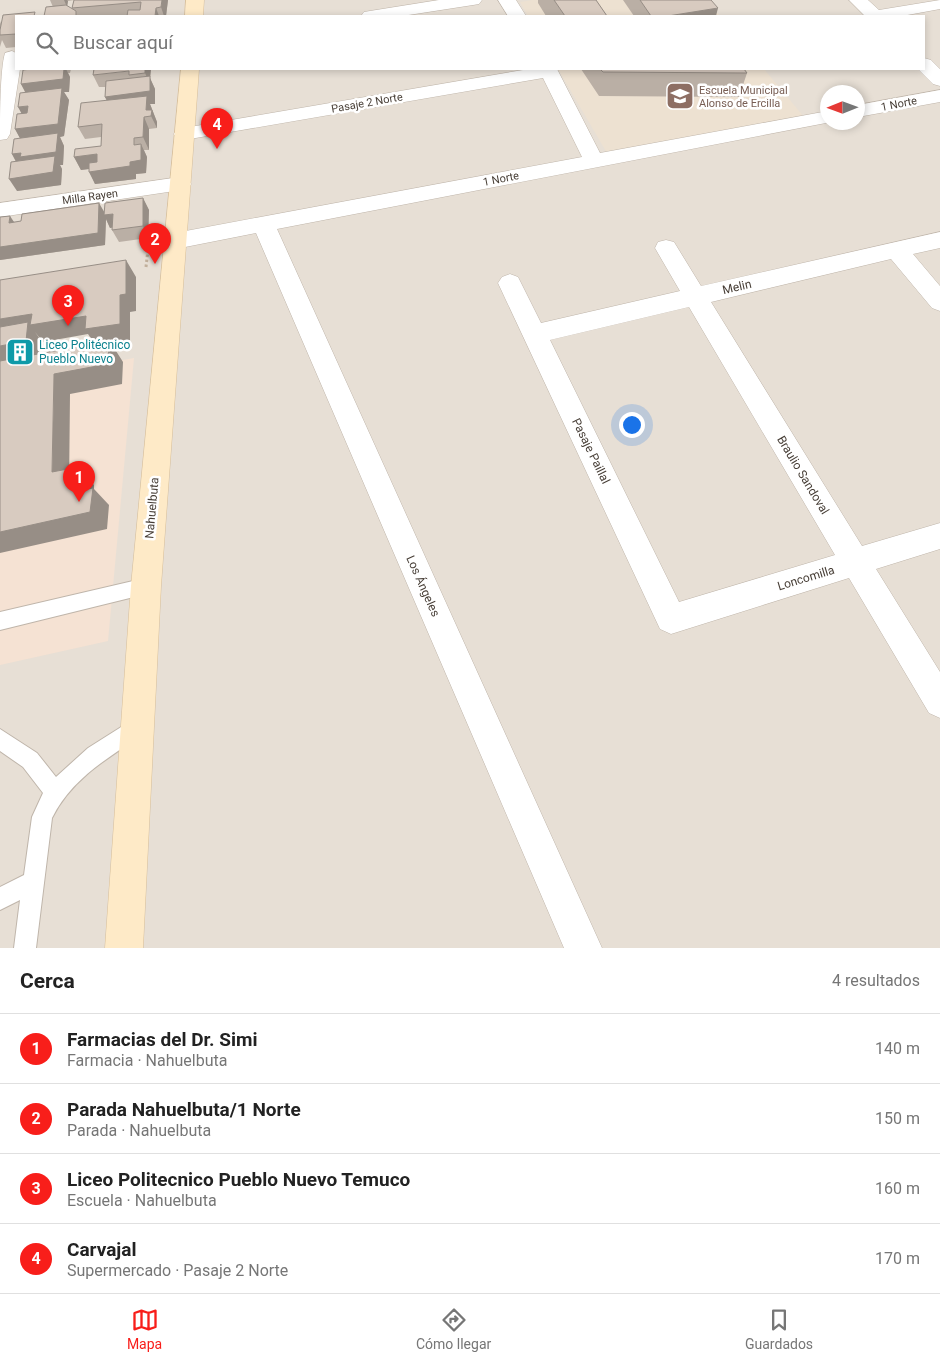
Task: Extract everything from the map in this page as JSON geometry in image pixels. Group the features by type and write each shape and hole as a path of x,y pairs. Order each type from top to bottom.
{"main road":[{"path":"194,15 195,0"},
{"name":"Nahuelbuta","path":"124,948 146,586 190,70"}],"street":[{"path":"376,15 473,0"},
{"path":"507,0 516,15"},
{"path":"858,0 873,15"},
{"path":"880,15 940,4"},
{"path":"0,134 10,57"},
{"path":"925,65 940,80"},
{"path":"548,70 594,161"},
{"name":"Pasaje 2 Norte","path":"184,134 548,70"},
{"name":"1 Norte","path":"865,110 940,96"},
{"name":"1 Norte","path":"175,241 820,119"},
{"name":"Milla Rayen","path":"0,210 180,184"},
{"name":"Los Ángeles","path":"263,224 583,948"},
{"name":"Melin","path":"534,334 939,240"},
{"name":"Braulio Sandoval","path":"666,248 940,702"},
{"path":"896,250 940,302"},
{"name":"Pasaje Paillal","path":"510,282 671,619"},
{"name":"Loncomilla","path":"671,619 940,536"}],"lane":[{"path":"0,621 146,586"},
{"path":"25,948 42,817 55,792 66,778 80,766 137,727"},
{"path":"0,739 30,760 55,792"},
{"path":"0,899 34,881"}],"shaded area":[{"path":"0,0 940,0 940,948 0,948"},
{"path":"533,0 706,0 719,15 527,15 520,2"},
{"name":"Escuela Municipal Alonso de Ercilla","path":"559,70 765,70 809,123 611,160"},
{"path":"134,358 108,641 0,665 0,382"}],"building":[{"path":"74,0 162,0 161,7 156,8 155,15 127,15 128,10 140,10 141,2 72,8"},
{"path":"554,0 596,0 606,15 564,15"},
{"path":"640,0 711,0 718,8 674,15 650,15"},
{"path":"66,5 76,11 76,15 44,15 46,7"},
{"path":"35,12 34,15 15,15 15,34 0,35 3,15"},
{"path":"23,70 64,70 63,79 21,84"},
{"path":"94,70 145,70 145,73 129,75 129,71 93,75"},
{"path":"601,70 745,70 747,73 603,72"},
{"path":"150,76 150,91 105,97 106,81"},
{"path":"62,88 58,124 15,129 17,114 27,113 28,106 18,107 20,93"},
{"path":"147,96 146,110 152,110 151,116 144,117 143,137 134,138 134,145 141,144 141,160 130,162 130,166 89,172 89,163 97,162 97,154 74,157 75,149 101,146 102,124 78,127 81,103"},
{"path":"58,133 56,152 20,157 21,153 12,154 14,139"},
{"path":"55,156 53,172 9,179 11,162"},
{"path":"143,198 143,226 112,230 113,214 104,215 105,203"},
{"path":"99,203 98,233 0,247 0,217 10,216 9,223 21,221 22,214"},
{"path":"126,260 126,294 120,295 120,324 85,329 86,316 30,325 32,314 0,319 0,280"},
{"path":"28,322 26,341 0,346 0,327"},
{"path":"109,341 108,364 54,374 52,472 78,467 77,491 93,488 90,512 0,532 0,361"}],"place":[{"name":"Escuela Municipal Alonso de Ercilla","path":"680,96"},
{"name":"Carvajal","path":"217,149"},
{"name":"Parada Nahuelbuta/1 Norte","path":"155,264"},
{"name":"Liceo Politecnico Pueblo Nuevo Temuco","path":"68,326"},
{"name":"Liceo Politécnico Pueblo Nuevo","path":"20,352"},
{"name":"Farmacias del Dr. Simi","path":"79,502"}]}
